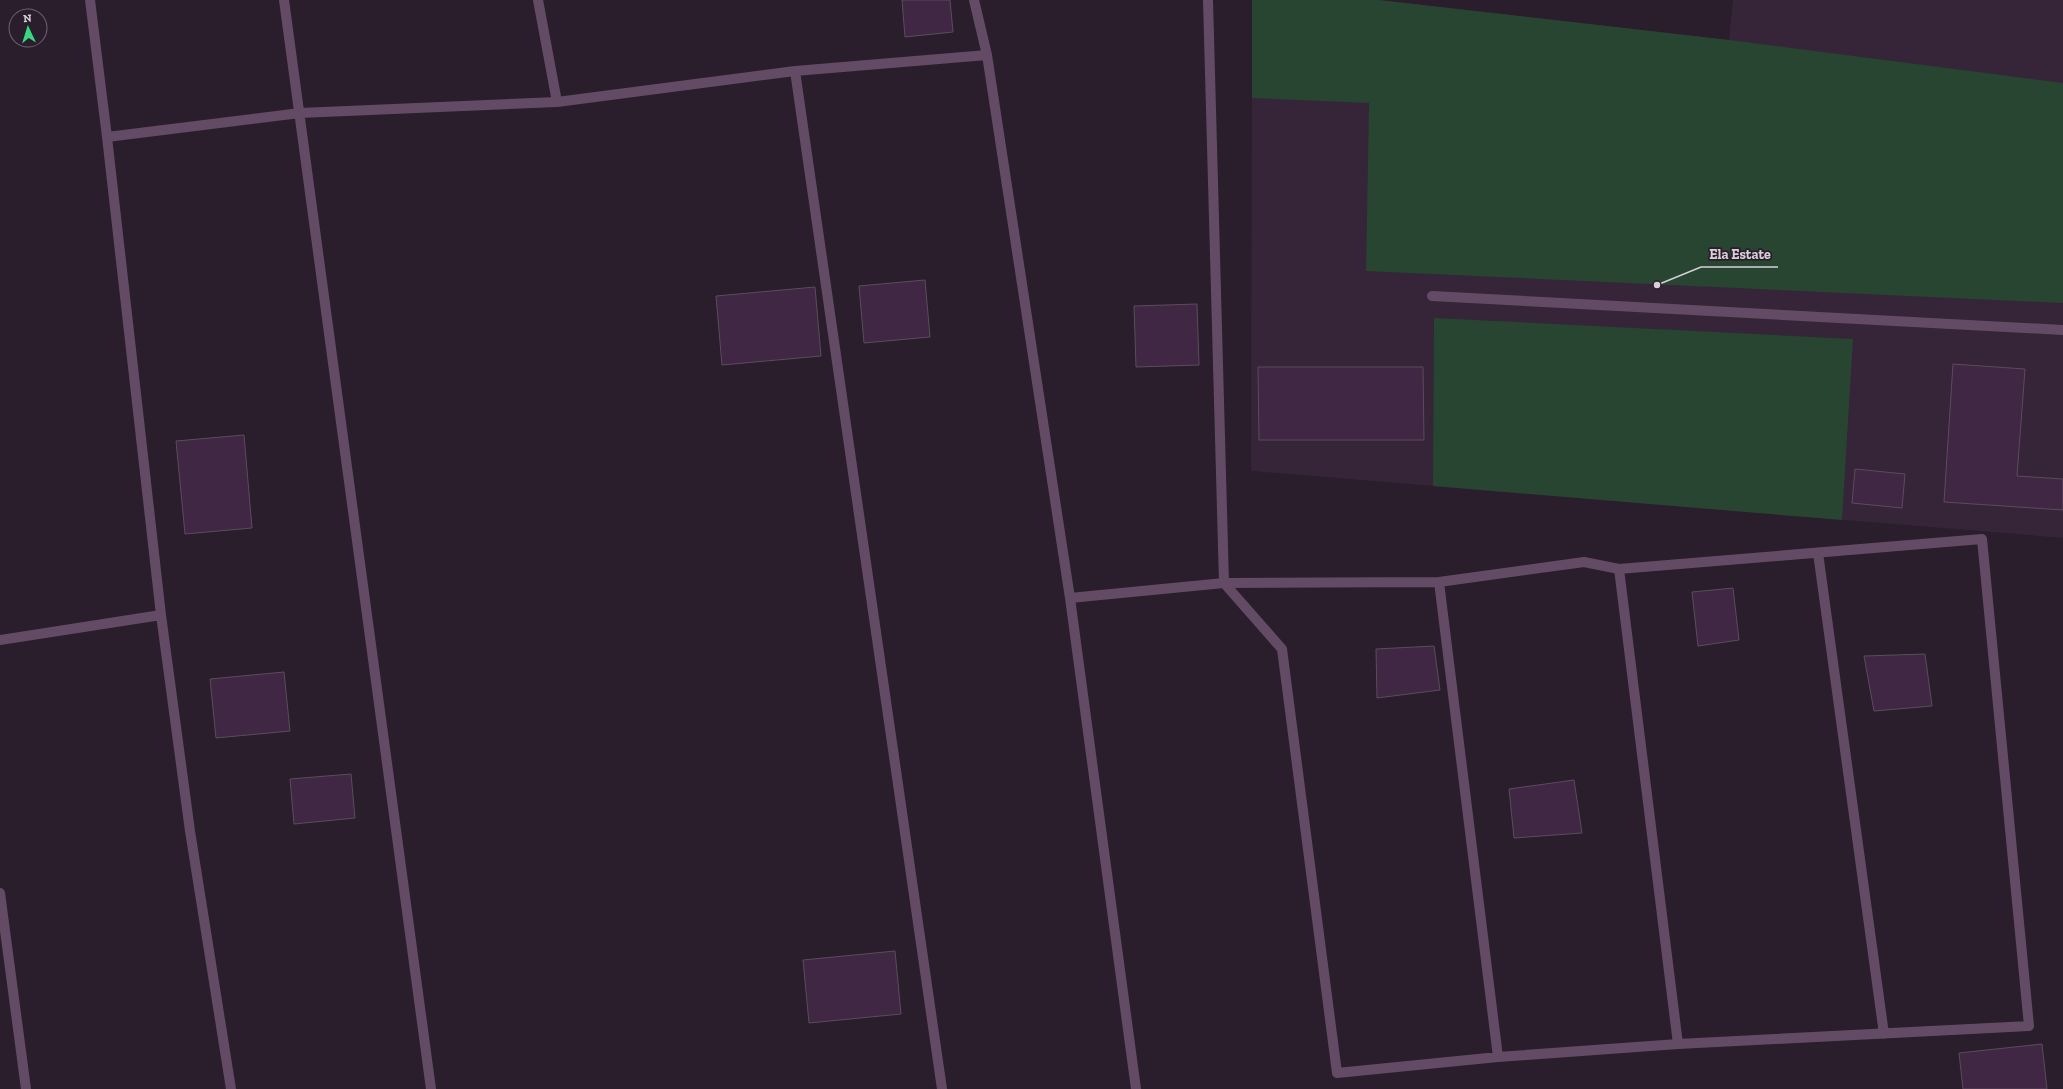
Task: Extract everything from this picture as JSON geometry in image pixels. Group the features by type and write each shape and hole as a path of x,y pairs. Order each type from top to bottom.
{"street":[{"path":"90,0 161,615 190,831 231,1089"},
{"path":"284,0 431,1089"},
{"path":"538,0 557,102"},
{"path":"974,0 987,55 1070,598 1136,1089"},
{"path":"1070,598 1224,583 1439,582 1584,562 1619,569 1982,539 2029,1026 1678,1044 1498,1057 1337,1073 1282,649 1224,583 1208,0"},
{"path":"107,137 300,113 557,102 795,71 987,55"},
{"path":"795,71 942,1089"},
{"path":"1432,296 2063,330"},
{"path":"1818,553 1884,1034"},
{"path":"1619,569 1678,1044"},
{"path":"1439,582 1498,1057"},
{"path":"0,640 161,615"},
{"path":"0,893 26,1089"}],"shaded area":[{"path":"1252,0 1379,0 1729,40 1733,0 2063,0 2063,538 1251,471"}],"green space":[{"path":"1252,0 1379,0 1729,40 2063,83 2063,303 1366,271 1369,103 1252,98"},
{"path":"1434,318 1853,339 1842,520 1433,486"}],"building":[{"path":"902,0 950,0 953,32 905,37"},
{"path":"925,280 930,337 864,343 859,286"},
{"path":"815,287 821,356 722,365 716,296"},
{"path":"1197,304 1199,365 1136,367 1134,306"},
{"path":"1953,364 2025,369 2017,476 2063,479 2063,510 1944,502"},
{"path":"1258,367 1423,367 1424,440 1259,440"},
{"path":"244,435 252,528 185,534 176,441"},
{"path":"1855,469 1905,474 1902,508 1852,503"},
{"path":"1733,588 1739,640 1698,646 1692,592"},
{"path":"1434,646 1440,690 1377,698 1376,649"},
{"path":"1925,654 1932,706 1874,711 1864,656"},
{"path":"284,672 290,731 216,738 210,679"},
{"path":"351,774 355,818 294,824 290,779"},
{"path":"1574,780 1582,833 1514,838 1509,789"},
{"path":"895,951 901,1014 809,1023 803,960"},
{"path":"2042,1044 2047,1089 1963,1089 1959,1053"}],"place":[{"name":"Ela Estate","path":"1657,285"}]}
